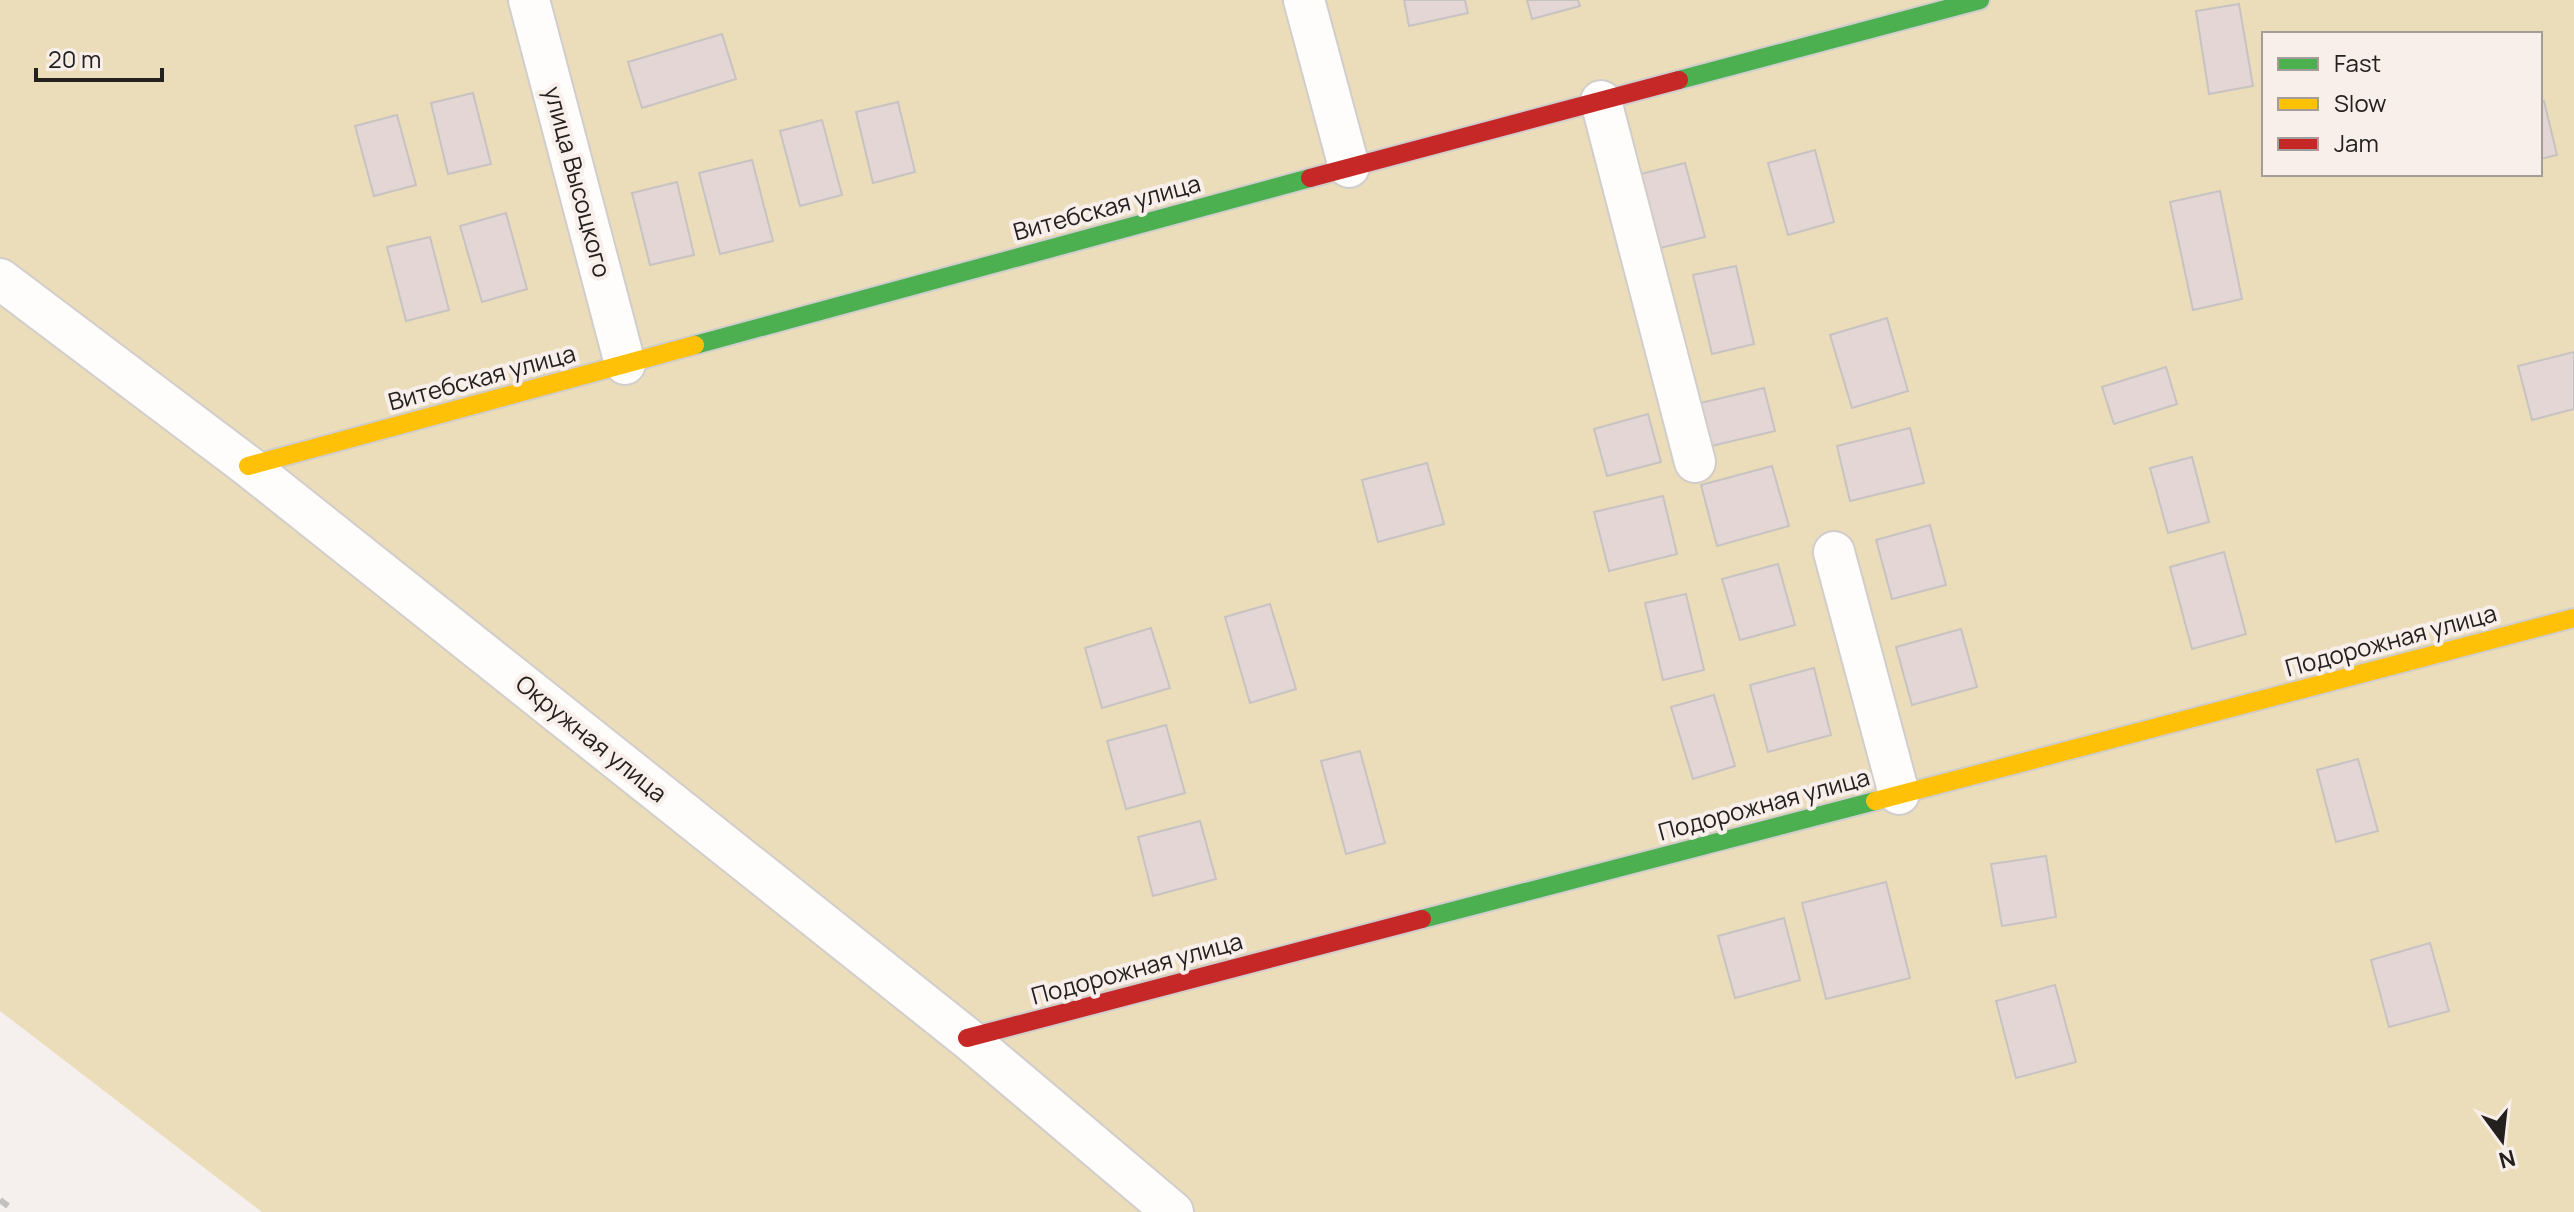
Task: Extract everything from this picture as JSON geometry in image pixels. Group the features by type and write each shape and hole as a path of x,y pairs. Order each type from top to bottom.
{"street":[{"name":"улица Высоцкого","path":"529,0 625,364"},
{"path":"1304,0 1349,167"},
{"name":"Витебская улица","path":"248,466 1349,167 1980,0"},
{"path":"1601,101 1695,462"},
{"name":"Окружная улица","path":"0,279 248,466 967,1038 1173,1212"},
{"path":"1834,552 1899,794"},
{"name":"Подорожная улица","path":"967,1038 2574,618"}],"shaded area":[{"path":"0,0 2574,0 2574,1212 262,1212 0,1011"}],"building":[{"path":"1404,0 1465,0 1468,13 1409,26"},
{"path":"1527,0 1578,0 1580,6 1532,19"},
{"path":"2239,4 2253,86 2209,94 2196,11"},
{"path":"722,34 736,79 642,108 628,62"},
{"path":"473,93 491,164 448,174 431,103"},
{"path":"898,102 915,172 873,183 856,112"},
{"path":"2542,102 2557,155 2542,159"},
{"path":"397,115 416,185 374,196 355,126"},
{"path":"822,120 842,195 800,206 780,131"},
{"path":"1815,150 1834,222 1788,235 1768,163"},
{"path":"752,160 773,241 720,254 699,173"},
{"path":"1685,163 1705,237 1660,248 1641,174"},
{"path":"677,182 694,255 650,265 632,193"},
{"path":"2220,191 2242,299 2193,310 2170,202"},
{"path":"506,213 527,289 482,302 460,226"},
{"path":"430,237 449,310 406,321 387,247"},
{"path":"1736,266 1754,344 1712,354 1693,275"},
{"path":"1887,318 1908,391 1852,408 1830,335"},
{"path":"2574,352 2574,409 2532,420 2518,366"},
{"path":"2166,367 2177,404 2114,424 2102,387"},
{"path":"1764,388 1775,431 1703,448 1692,405"},
{"path":"1648,414 1661,462 1607,476 1594,429"},
{"path":"1910,428 1924,483 1850,501 1837,446"},
{"path":"2192,457 2209,522 2168,533 2150,468"},
{"path":"1427,463 1444,524 1378,542 1362,480"},
{"path":"1772,466 1789,526 1717,546 1701,485"},
{"path":"1663,496 1677,554 1609,571 1594,512"},
{"path":"1930,525 1946,585 1892,599 1876,540"},
{"path":"2224,552 2246,634 2192,649 2170,567"},
{"path":"1778,564 1795,625 1740,640 1722,579"},
{"path":"1686,594 1704,670 1663,680 1645,603"},
{"path":"1270,604 1296,689 1250,703 1225,617"},
{"path":"1151,628 1170,688 1102,708 1085,648"},
{"path":"1961,629 1977,687 1912,705 1896,647"},
{"path":"1814,668 1831,735 1768,752 1750,685"},
{"path":"1714,695 1735,766 1693,779 1671,707"},
{"path":"1166,725 1185,793 1126,809 1107,741"},
{"path":"1360,751 1385,843 1346,854 1321,761"},
{"path":"2358,759 2378,831 2336,842 2317,770"},
{"path":"1200,821 1216,879 1153,896 1138,837"},
{"path":"2046,856 2056,917 2002,926 1991,864"},
{"path":"1886,882 1910,978 1826,999 1802,903"},
{"path":"1784,918 1800,980 1735,998 1718,936"},
{"path":"2430,943 2449,1011 2389,1027 2371,960"},
{"path":"2055,985 2076,1062 2016,1078 1996,1001"}],"railway":[{"path":"0,1200 16,1212"}],"traffic: fast":[{"path":"1679,80 1980,0"},
{"path":"695,345 1310,178"},
{"path":"1422,919 1875,801"}],"traffic: slow":[{"path":"248,466 695,345"},
{"path":"1875,801 2574,618"}],"traffic: jam":[{"path":"1310,178 1679,80"},
{"path":"967,1038 1422,919"}]}
